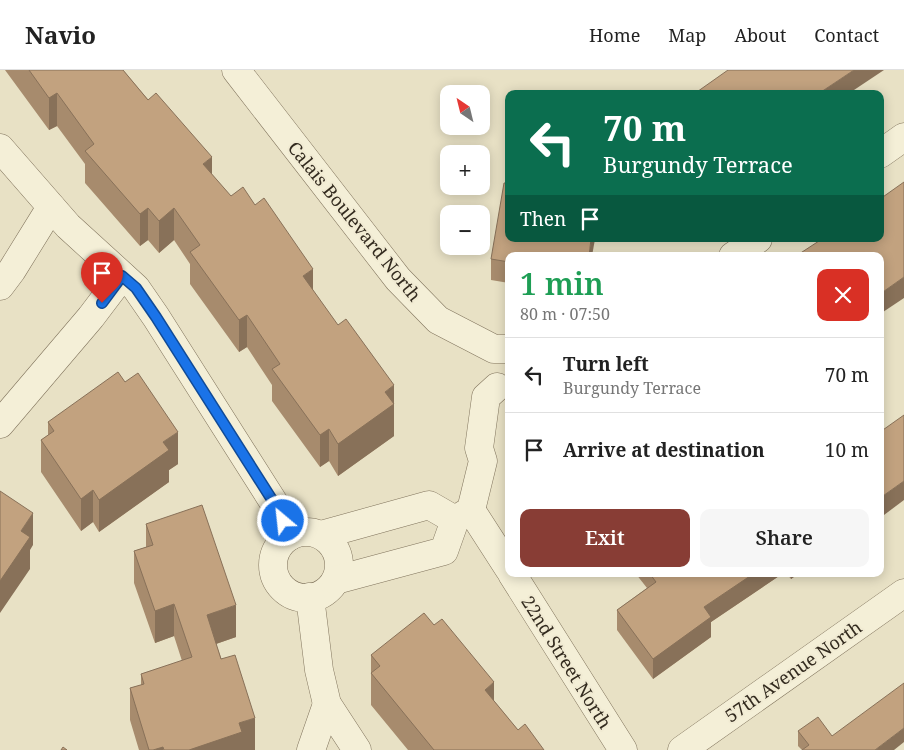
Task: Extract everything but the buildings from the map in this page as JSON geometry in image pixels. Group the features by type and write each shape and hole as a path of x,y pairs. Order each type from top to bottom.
{"street":[{"name":"Calais Boulevard North","path":"236,70 398,279 438,320 501,349 497,387 486,397 480,448 483,461 463,515 444,551 336,580"},
{"path":"884,151 904,137"},
{"path":"0,148 68,226 136,288 276,506 290,536"},
{"path":"0,286 51,207"},
{"path":"739,252 754,242"},
{"path":"0,424 91,317 122,276"},
{"path":"321,535 429,505 463,515 505,564"},
{"path":"311,532 321,535 335,549 339,559 339,570 336,580 321,594 310,597 299,597 288,592 275,575 276,552 290,536 311,532"},
{"name":"22nd Street North","path":"514,577 623,750"},
{"name":"57th Avenue North","path":"682,750 904,593"},
{"path":"310,597 319,670 327,704 357,750"},
{"path":"311,750 327,704"}],"route":[{"path":"102,303 122,276 136,288 276,506 283,521"}]}
